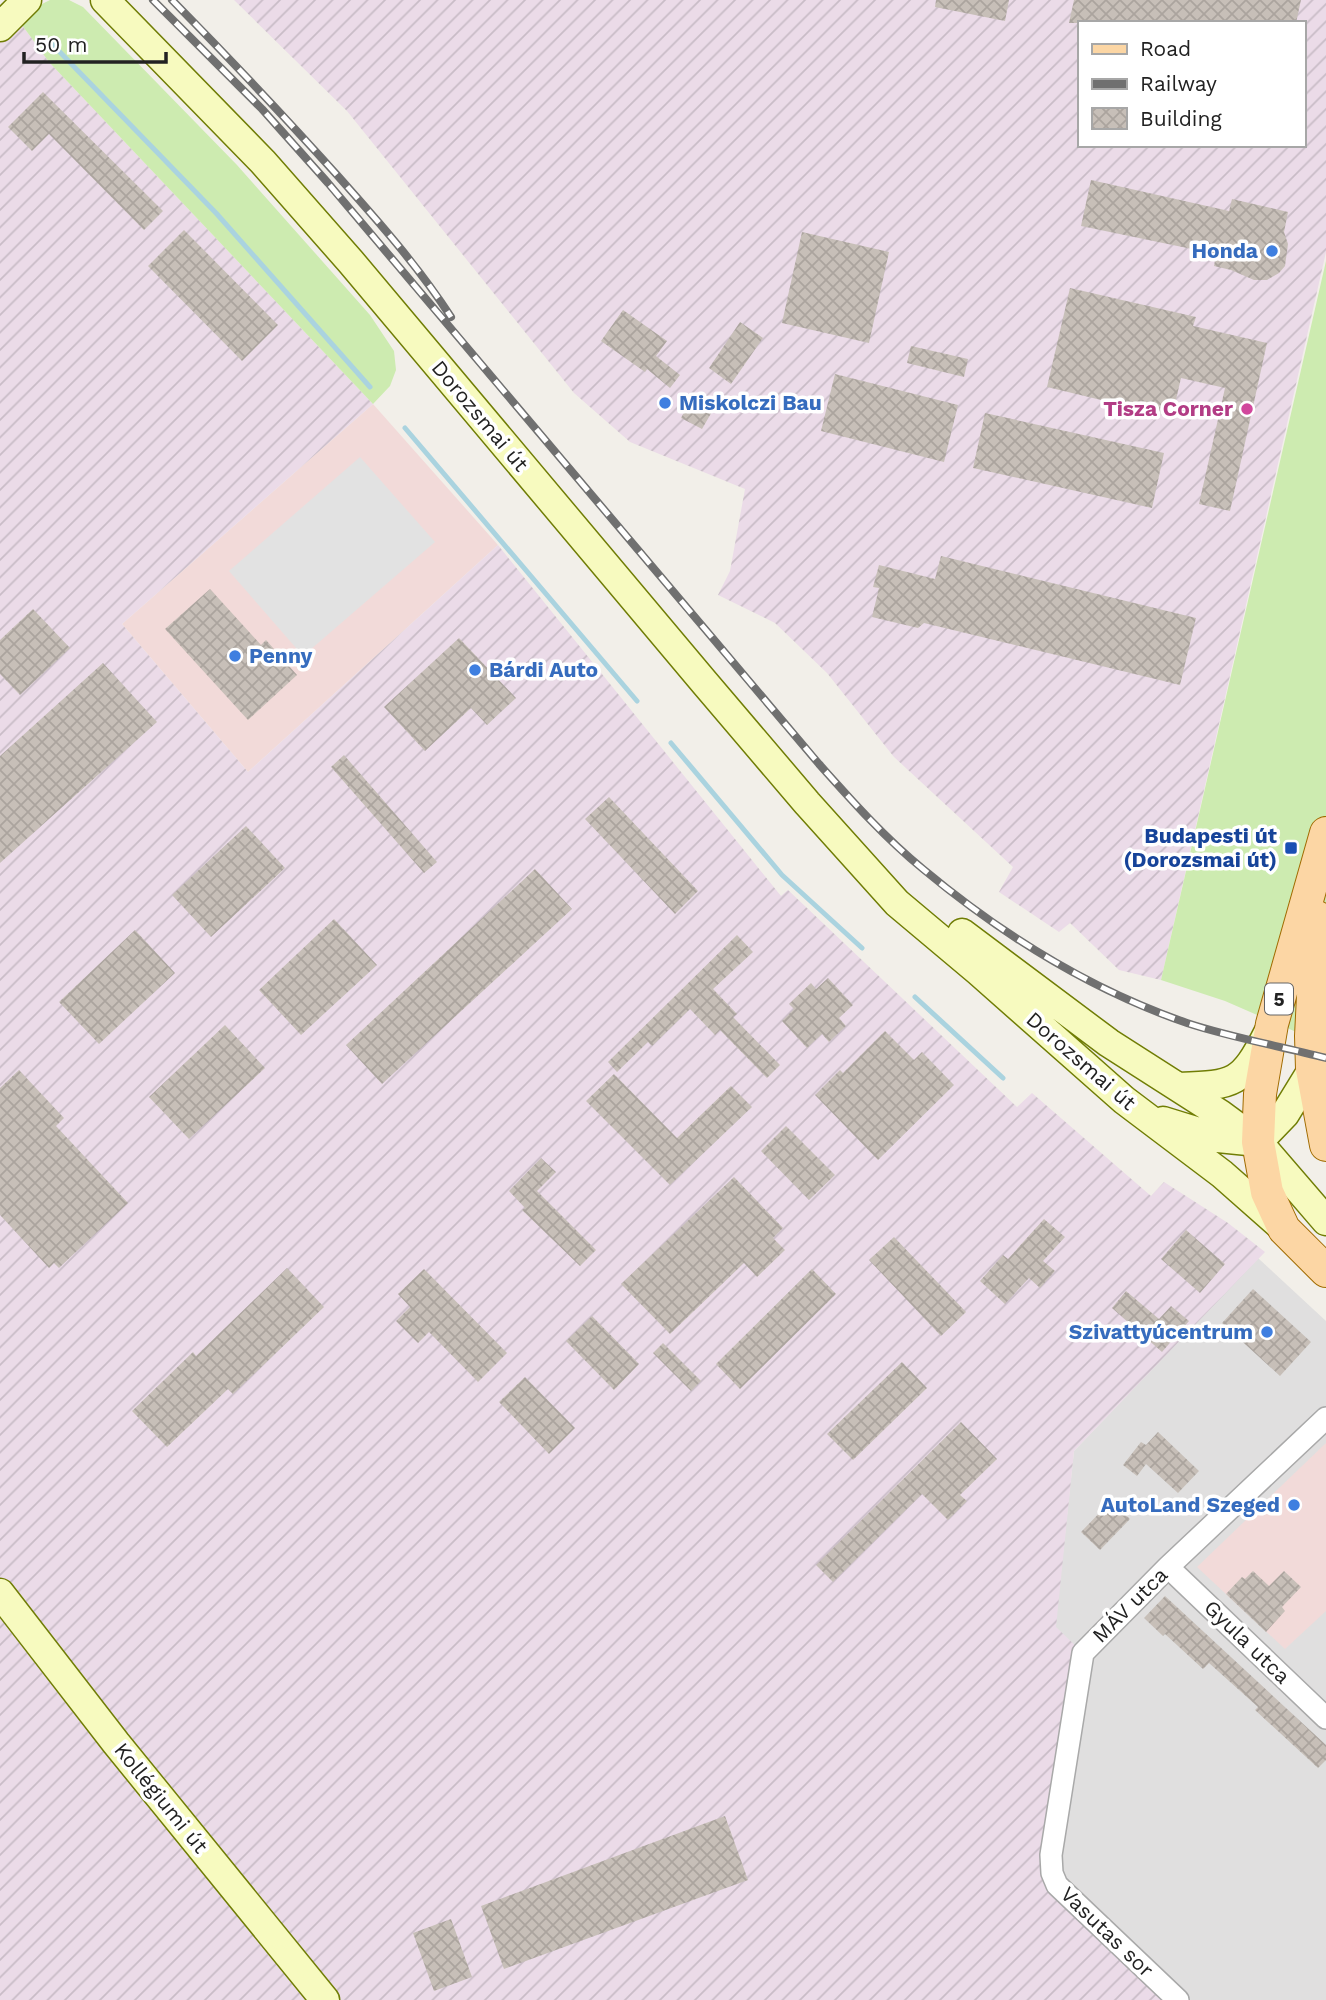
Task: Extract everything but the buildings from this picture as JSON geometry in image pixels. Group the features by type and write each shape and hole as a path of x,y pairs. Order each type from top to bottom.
{"main road":[{"path":"0,27 27,0"},
{"name":"Dorozsmai út","path":"105,0 263,162 351,262 704,682 897,903 1144,1115 1222,1174 1326,1271"},
{"name":"Dorozsmai út","path":"842,842 907,888 1054,1004 1258,1142 1326,1221"},
{"name":"5","path":"1284,1229 1267,1192 1258,1142 1260,1094 1272,1024 1323,846"},
{"name":"5","path":"1323,846 1311,1024 1312,1070 1326,1144"},
{"path":"1179,1087 1224,1083 1241,1076 1257,1057 1272,1024"},
{"path":"1144,1115 1218,1138 1258,1142 1285,1114 1312,1070"},
{"name":"Kollégiumi út","path":"0,1593 116,1743 325,2000"}],"street":[{"name":"MÁV utca","path":"1051,1855 1083,1653 1168,1567 1326,1418"},
{"name":"Gyula utca","path":"1168,1567 1326,1718"},
{"name":"Vasutas sor","path":"1051,1855 1052,1873 1057,1885 1178,2000"}],"shaded area":[{"path":"234,0 1326,0 1326,252 1161,980 1119,970 1070,923 1059,932 999,892 1013,867 894,757 827,673 775,623 718,595 730,571 745,489 630,442 574,393 347,111"},
{"path":"0,4 22,25 49,62 373,404 122,624 248,772 498,545 781,896 788,890 1017,1107 1032,1093 1151,1196 1164,1182 1228,1223 1265,1252 1074,1451 1056,1627 1083,1653 1057,1885 1178,2000 0,2000"},
{"path":"373,404 498,545 248,772 122,624"},
{"path":"360,457 435,542 303,656 229,571"},
{"path":"1258,1258 1326,1321 1326,2000 1178,2000 1057,1885 1055,1628 1074,1451"},
{"name":"AutoLand Szeged","path":"1326,1443 1326,1611 1285,1649 1197,1567"}],"green space":[{"path":"50,0 69,0 83,7 237,165 370,315 394,351 396,370 390,386 373,404 49,62 22,25 40,5"},
{"path":"1326,261 1326,1045 1225,1001 1161,980"}],"waterway":[{"path":"52,44 216,213 370,387"},
{"path":"405,428 637,701"},
{"path":"671,743 782,875 862,948"},
{"path":"915,997 1003,1078"}],"railway":[{"path":"153,0 262,109 328,183 819,764 869,819 909,857 1015,938 1116,994 1187,1023 1326,1058"},
{"path":"172,0 276,108 367,209 411,262 451,317"}],"place":[{"name":"Honda","path":"1272,251"},
{"name":"Miskolczi Bau","path":"665,403"},
{"name":"Tisza Corner","path":"1247,409"},
{"name":"Penny","path":"235,656"},
{"name":"Bárdi Auto","path":"475,670"},
{"name":"Budapesti út (Dorozsmai út)","path":"1291,848"},
{"name":"Szivattyúcentrum","path":"1267,1332"},
{"name":"AutoLand Szeged","path":"1294,1505"}]}
